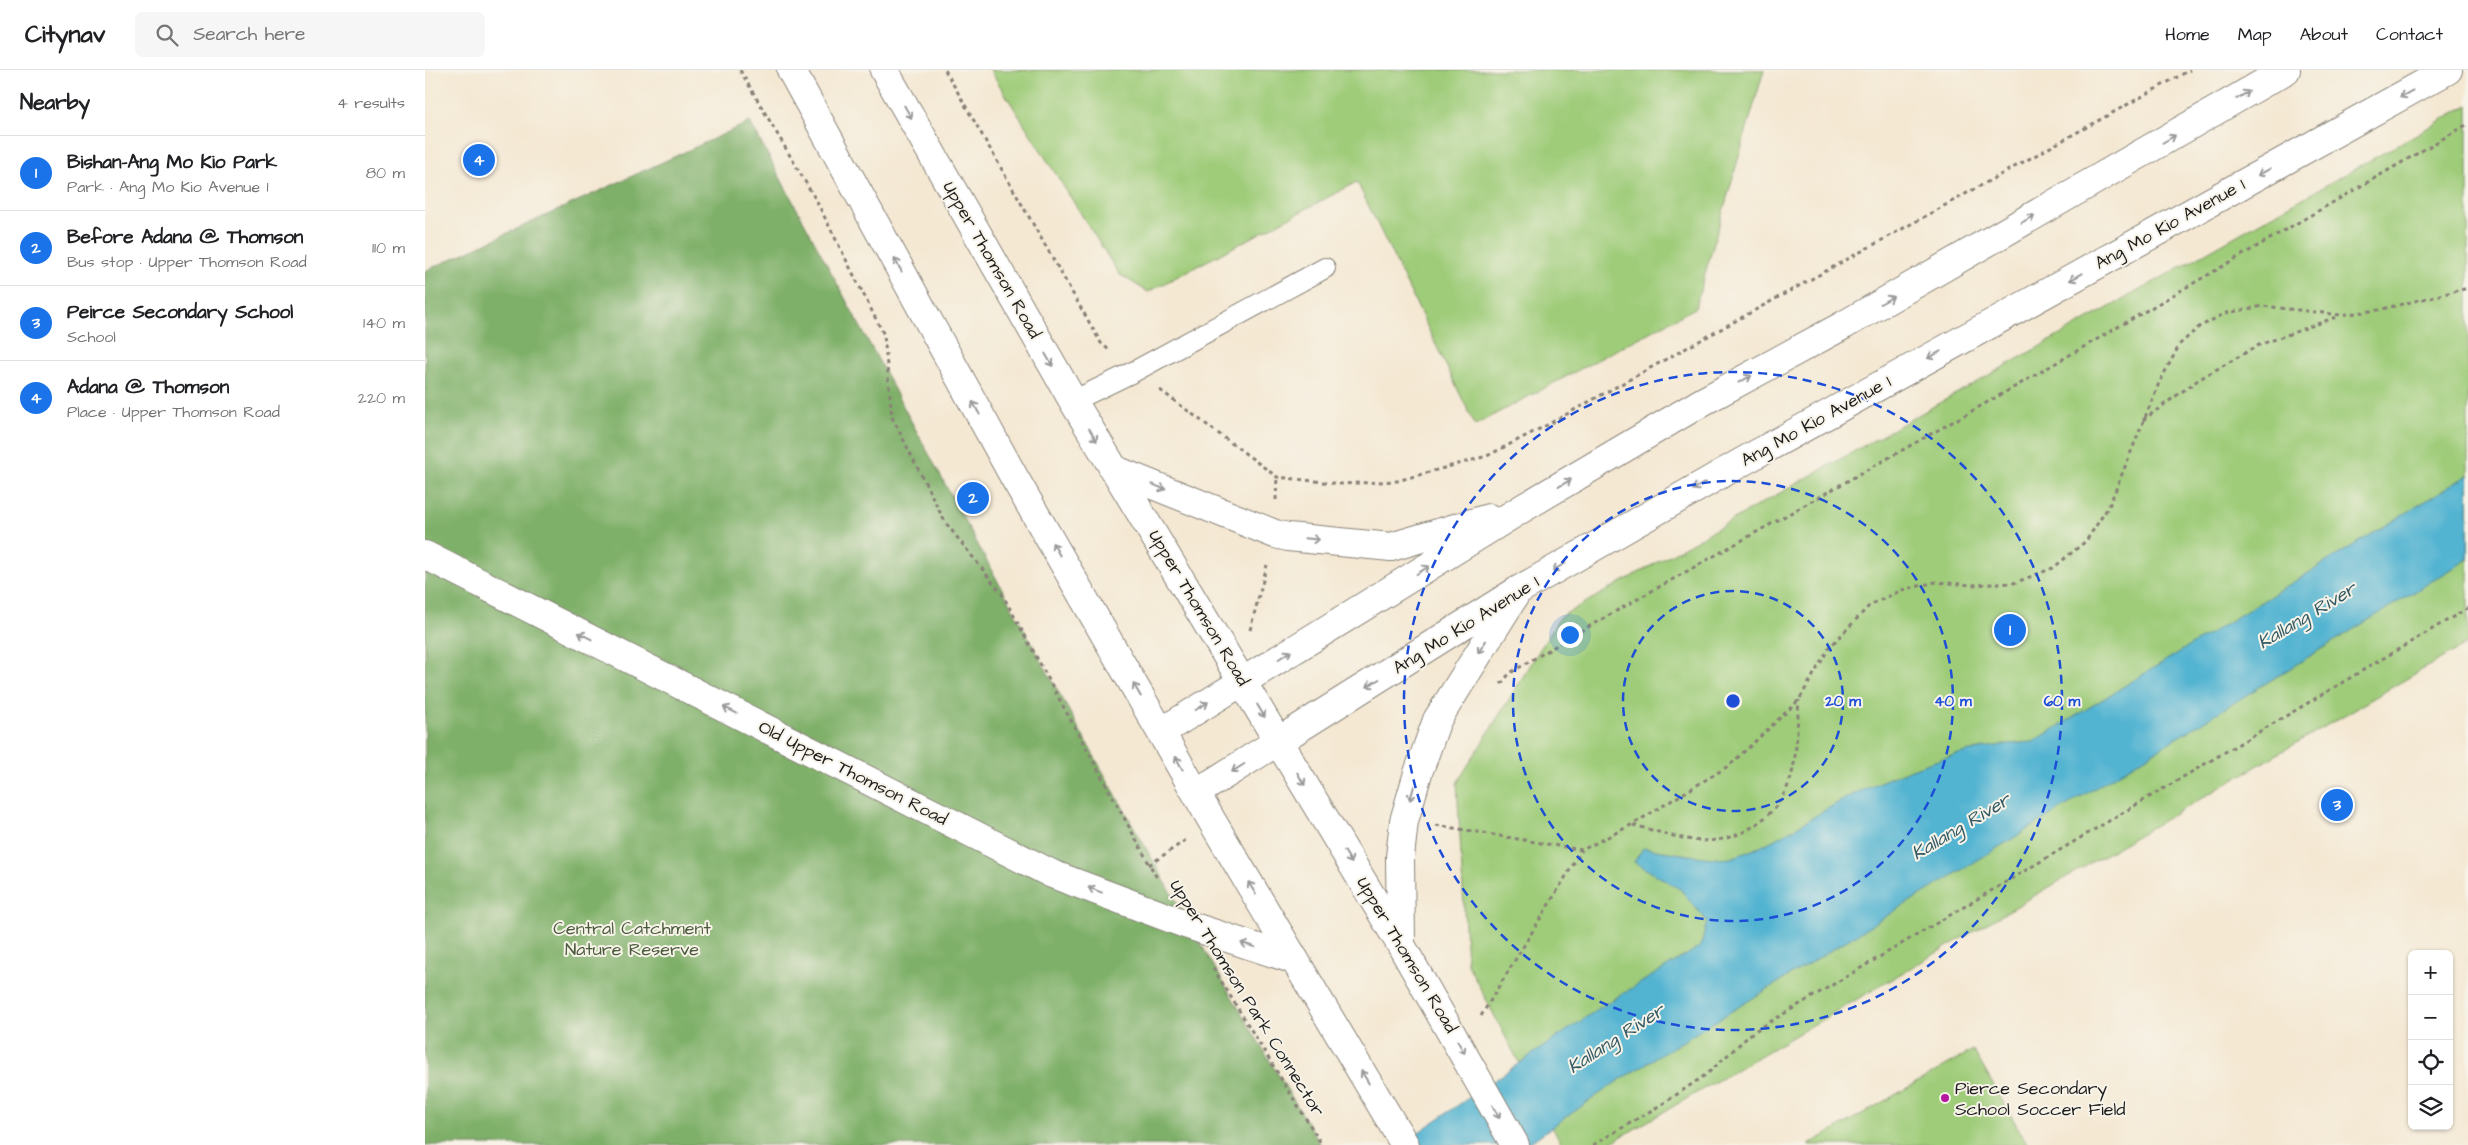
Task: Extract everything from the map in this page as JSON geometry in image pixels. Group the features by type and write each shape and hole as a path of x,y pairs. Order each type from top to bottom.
{"main road":[{"path":"791,70 1014,477 1196,793 1405,1145"},
{"name":"Upper Thomson Road","path":"883,70 1073,401 1401,945 1515,1145"},
{"path":"1161,732 1523,508 1702,402 1844,326 2286,70"},
{"name":"Ang Mo Kio Avenue 1","path":"1196,793 1517,591 1742,462 2449,70"},
{"path":"1113,469 1275,534 1391,547 1523,508"},
{"name":"Old Upper Thomson Road","path":"425,555 1052,874 1185,924 1295,960"},
{"path":"1401,945 1400,857 1404,822 1418,774 1437,720 1517,591"}],"lane":[{"path":"1073,401 1135,371 1325,268"}],"path":[{"name":"Upper Thomson Park Connector","path":"740,70 817,202 883,334 892,417 945,522 1002,594 1159,882"},
{"path":"945,70 1101,343 1135,371 1277,477 1342,484 1397,481 1487,456 1555,421 2190,70"},
{"path":"1498,687 1510,674 1579,632 2018,385 2468,124"},
{"path":"2143,420 2198,380 2259,345 2341,315 2378,310 2468,288"},
{"path":"1475,1024 1582,850 1633,824 1730,765 1799,700 1829,648 1870,606 1902,590 1937,582 1971,585 2014,583 2053,568 2086,541 2109,506 2159,383 2180,344 2199,327 2226,314 2263,306 2341,315"},
{"path":"1593,1145 1664,1103 1707,1074 1753,1032 2468,608"},
{"path":"1633,824 1693,840 1719,840 1743,832 1765,818 1781,799 1791,776 1799,700"},
{"path":"1431,824 1582,850"},
{"name":"Upper Thomson Park Connector","path":"1185,924 1322,1145"}],"green space":[{"path":"990,70 1764,70 1695,308 1475,425 1357,182 1148,292 1119,274"},
{"path":"2468,105 2468,643 1607,1145 1562,1145 1467,963 1457,783 1560,617"},
{"name":"Central Catchment Nature Reserve","path":"750,122 958,509 1099,765 1245,1020 1321,1145 425,1145 425,271"},
{"name":"Pierce Secondary School Soccer Field","path":"1973,1050 2028,1145 1808,1145"}],"water":[{"name":"Kallang River","path":"2468,475 2468,559 1618,1081 1526,1145 1400,1145 1601,1007 1701,946 1707,921 1680,889 1634,862 1643,848 1702,857 1730,858 1764,845 1842,800 1900,774 1965,752 1988,747 2033,742"}],"place":[{"name":"Adana @ Thomson","path":"479,160"},
{"name":"Before Adana @ Thomson","path":"973,498"},
{"name":"Bishan-Ang Mo Kio Park","path":"2010,630"},
{"name":"Peirce Secondary School","path":"2337,805"},
{"name":"Pierce Secondary School Soccer Field","path":"1945,1098"}]}
